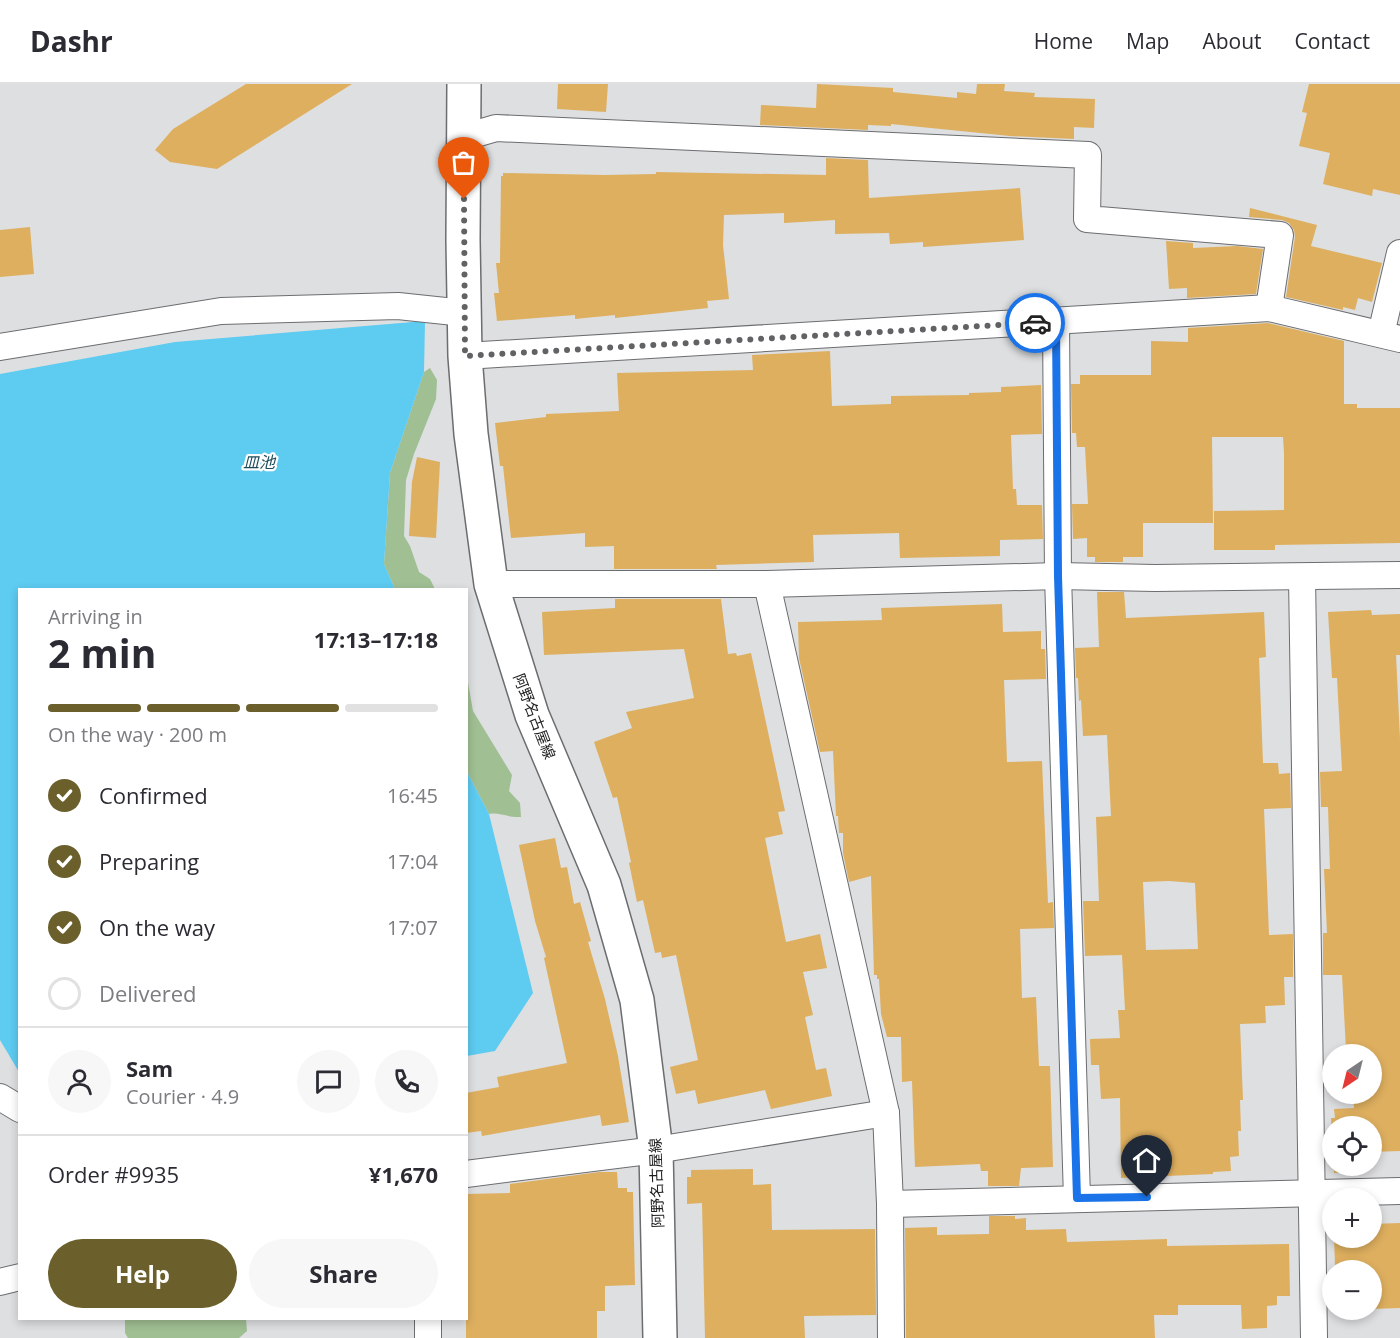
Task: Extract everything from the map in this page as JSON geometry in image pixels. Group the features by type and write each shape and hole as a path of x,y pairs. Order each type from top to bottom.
{"main road":[{"name":"阿野名古屋線","path":"464,84 465,356 471,434 491,584 531,715 604,885 636,1000 656,1150 660,1338"}],"street":[{"path":"465,137 495,129 1088,155 1087,219 1280,235 1269,308"},
{"path":"465,356 1269,308 1390,337 1400,253"},
{"path":"0,346 221,310 398,306 464,313"},
{"path":"1056,322 1058,576 1077,1198"},
{"path":"491,584 767,584 1058,576 1302,578 1400,575"},
{"path":"1302,578 1314,1338"},
{"path":"767,584 886,1113 890,1204 891,1338"},
{"path":"0,1097 18,1108"},
{"path":"468,1174 656,1150 886,1113"},
{"path":"890,1204 1400,1191"},
{"path":"0,1282 18,1278"},
{"path":"428,1320 428,1338"}],"green space":[{"path":"430,368 437,380 436,399 406,480 404,536 419,572 430,579 434,588 395,588 384,564 390,473 424,372"},
{"path":"468,682 473,711 512,775 509,791 520,803 521,817 489,814 468,774"},
{"path":"125,1320 246,1320 247,1331 239,1338 128,1338 125,1333"}],"water":[{"name":"皿池","path":"425,321 424,372 390,473 384,564 395,588 18,588 18,1070 0,1040 0,374 175,342"},
{"path":"468,774 489,814 533,993 495,1051 468,1056"}],"building":[{"path":"246,84 352,84 217,169 170,162 155,150 173,129"},
{"path":"558,84 608,84 606,112 557,109"},
{"path":"817,84 893,88 893,92 957,98 957,92 976,94 977,84 1005,84 1004,91 1035,93 1034,97 1095,99 1094,128 1074,127 1074,139 1010,136 891,124 891,126 868,125 868,130 760,125 761,105 816,108"},
{"path":"1309,84 1400,84 1400,195 1373,189 1372,196 1323,184 1330,153 1299,146 1307,113 1302,112"},
{"path":"826,158 868,160 869,198 1020,188 1024,240 923,247 923,242 890,244 889,233 835,234 835,220 784,223 784,213 724,215 723,245 729,299 707,301 708,308 615,318 615,315 575,319 575,315 497,321 494,293 499,293 496,263 500,263 501,176 503,173 605,175 656,174 656,172 826,175"},
{"path":"1250,208 1317,225 1311,246 1382,263 1372,302 1358,298 1355,310 1343,307 1343,310 1286,297 1295,237 1294,230 1289,223 1282,220 1249,217"},
{"path":"30,227 34,274 0,277 0,230"},
{"path":"1166,241 1193,243 1193,248 1237,246 1263,249 1256,294 1187,298 1187,288 1169,289"},
{"path":"1268,323 1344,341 1344,404 1357,404 1357,408 1400,408 1400,543 1275,545 1275,550 1214,550 1214,511 1284,510 1284,453 1283,437 1212,437 1213,523 1143,523 1143,557 1123,557 1123,562 1095,562 1095,557 1087,557 1087,538 1073,539 1072,504 1088,504 1085,447 1077,447 1076,433 1072,433 1071,384 1080,384 1080,375 1151,375 1151,341 1188,342 1188,328"},
{"path":"830,351 832,406 891,404 891,396 969,395 969,393 1001,392 1001,387 1041,385 1042,434 1011,435 1013,489 1016,489 1017,505 1042,505 1043,539 1000,540 1000,556 900,558 899,533 813,535 814,562 716,565 717,569 614,569 614,546 585,547 585,533 511,538 503,466 500,466 495,423 546,417 546,414 619,411 617,373 753,370 752,355"},
{"path":"417,457 440,462 436,538 409,536 412,482"},
{"path":"1097,592 1124,592 1126,618 1264,612 1266,657 1259,658 1263,763 1278,763 1279,774 1290,773 1291,808 1264,809 1269,935 1293,934 1293,977 1284,977 1285,1005 1265,1006 1266,1023 1240,1024 1243,1100 1240,1100 1239,1156 1230,1157 1231,1171 1213,1172 1213,1174 1121,1178 1120,1098 1101,1099 1099,1065 1091,1065 1090,1039 1120,1038 1118,1010 1125,1010 1122,955 1085,956 1083,901 1099,901 1096,817 1111,816 1107,735 1083,736 1075,648 1099,647","holes":["1143,882 1195,883 1198,949 1146,950"]},
{"path":"615,599 721,599 728,654 736,653 737,656 751,653 785,811 778,812 783,834 765,838 786,942 820,934 827,968 803,972 813,1015 805,1017 816,1070 826,1068 832,1096 771,1109 765,1090 698,1104 695,1090 676,1094 670,1067 698,1060 676,955 662,958 661,952 655,953 643,900 637,902 617,797 613,798 594,742 632,728 626,712 694,698 684,649 544,655 542,612 615,608"},
{"path":"1002,604 1003,632 1041,631 1041,649 1045,649 1046,679 1004,680 1007,762 1042,761 1048,903 1053,902 1054,928 1020,929 1022,998 1036,997 1039,1066 1050,1066 1053,1167 1021,1168 1019,1186 988,1186 988,1171 981,1171 980,1164 915,1167 912,1081 902,1082 901,1037 887,1037 881,1014 879,979 877,975 874,975 871,876 849,882 843,853 843,833 839,833 838,816 836,816 833,751 820,752 799,658 798,622 882,620 881,608"},
{"path":"1371,610 1372,615 1400,614 1400,655 1396,655 1400,739 1400,1151 1382,1152 1382,1116 1335,1116 1334,1109 1354,1108 1354,1104 1382,1104 1382,1044 1346,1044 1342,975 1323,975 1323,933 1327,933 1324,869 1330,869 1328,807 1321,807 1320,772 1342,771 1337,678 1332,678 1328,612"},
{"path":"555,838 561,868 567,867 574,904 580,902 591,941 588,942 605,999 618,1056 629,1122 602,1126 600,1115 482,1136 481,1131 468,1133 468,1093 499,1087 497,1077 567,1063 544,958 546,957 535,921 519,845"},
{"path":"753,1169 753,1185 771,1184 772,1230 875,1229 876,1315 804,1316 805,1338 705,1338 702,1203 687,1204 687,1177 691,1177 691,1170"},
{"path":"599,1172 617,1172 618,1188 627,1188 627,1192 633,1192 635,1285 605,1286 605,1311 597,1311 597,1338 466,1338 468,1194 510,1193 510,1184"},
{"path":"989,1216 1026,1218 1026,1230 1066,1229 1067,1242 1167,1239 1167,1246 1289,1244 1290,1296 1277,1296 1277,1305 1267,1306 1267,1328 1242,1329 1241,1305 1178,1305 1178,1315 1154,1315 1155,1338 906,1338 905,1228 937,1227 937,1235 989,1234"},
{"path":"1400,1223 1400,1308 1382,1309 1382,1260 1335,1260 1334,1248 1382,1248 1382,1224"}],"way so far":[{"path":"464,199 465,356 1035,323"}],"route":[{"path":"1035,323 1056,322 1058,576 1077,1198 1147,1197"}]}
